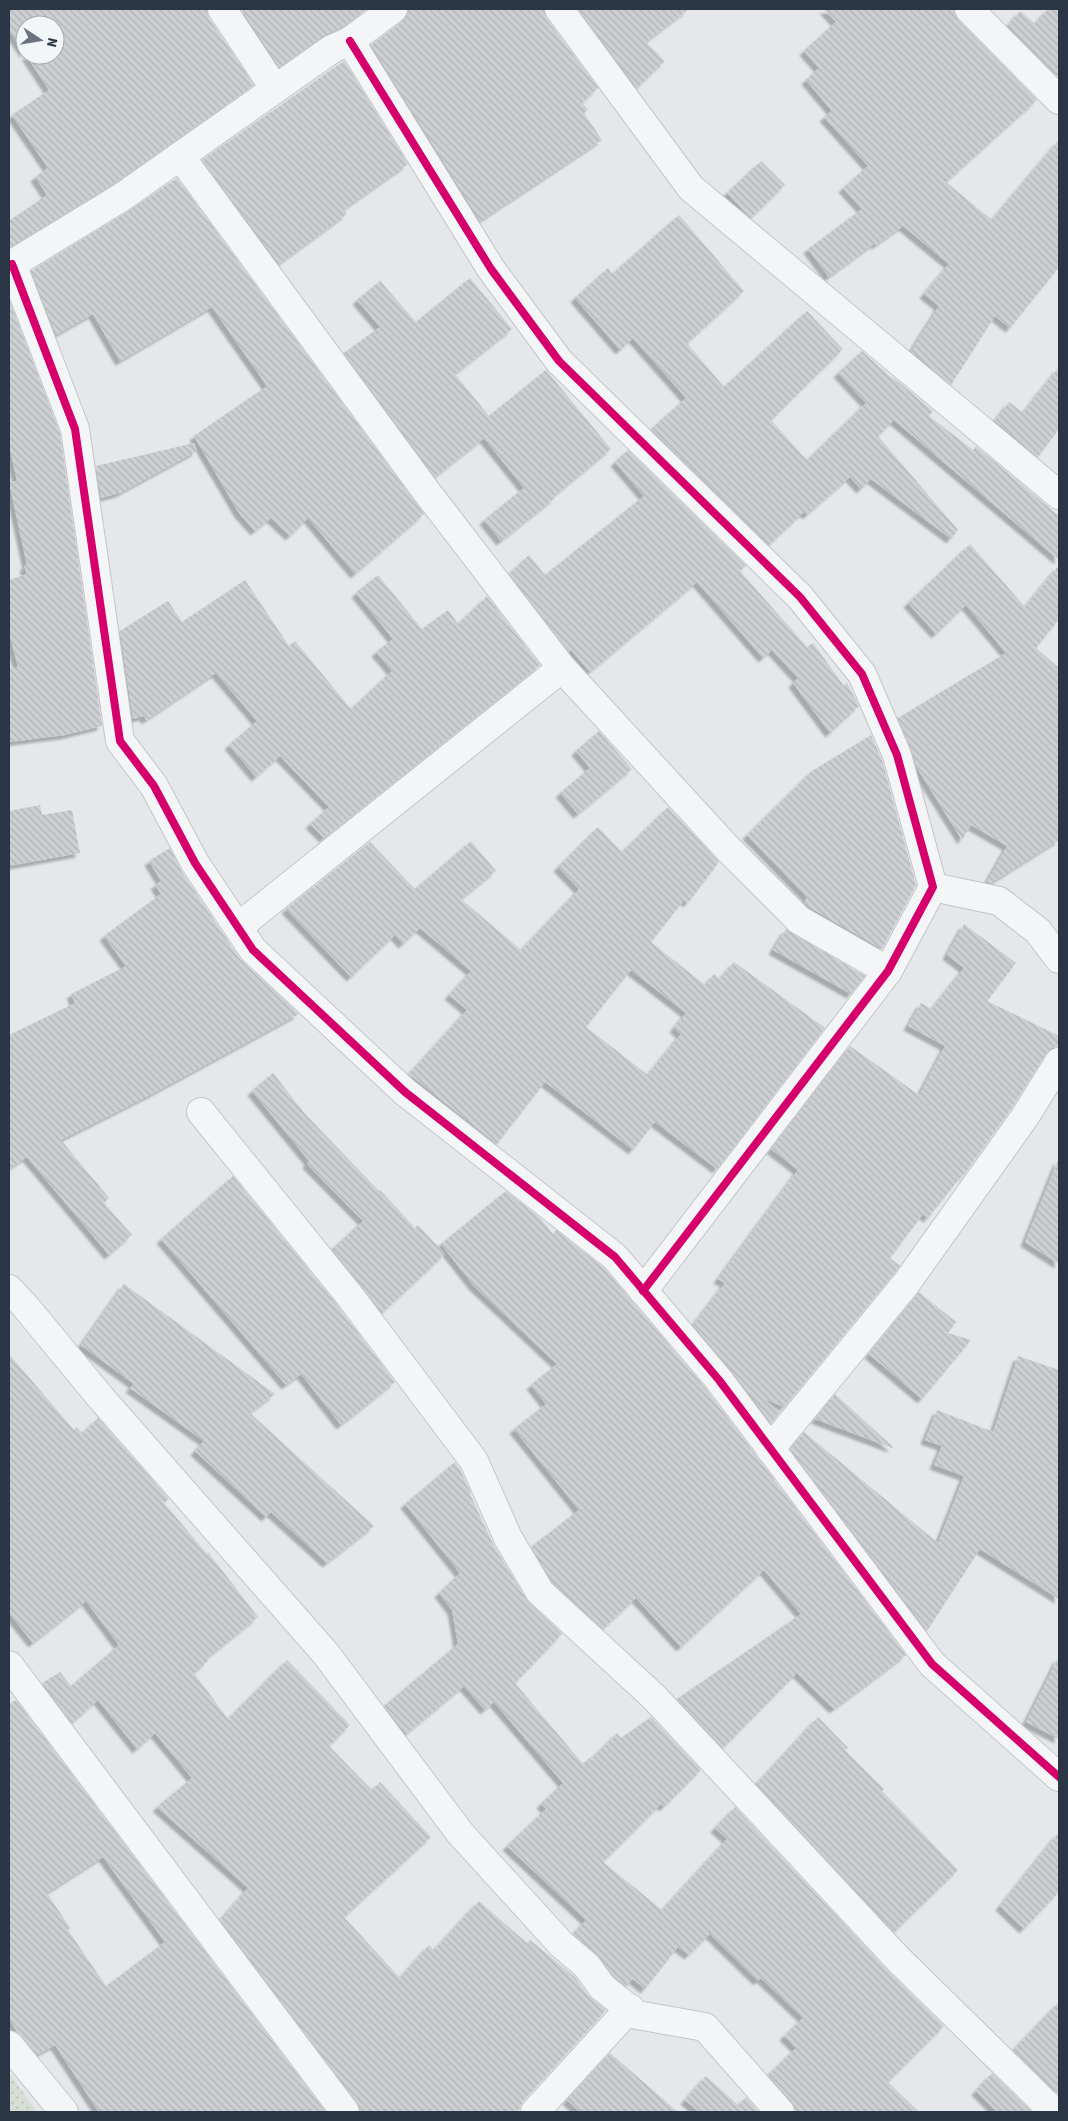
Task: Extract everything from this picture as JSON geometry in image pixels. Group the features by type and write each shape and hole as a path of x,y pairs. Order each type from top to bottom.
{"street":[{"path":"222,9 275,89"},
{"path":"393,9 350,41 332,49 122,198 11,265 75,429 120,741 154,786 195,863 254,950 405,1092 615,1257 719,1380 932,1664 1059,1777"},
{"path":"560,9 691,188 1059,496"},
{"path":"969,9 1059,100"},
{"path":"350,41 491,270 559,361 800,597 862,674 898,755 933,887 888,970 643,1291"},
{"path":"180,156 426,491 562,668 729,850 800,920 888,970"},
{"path":"238,927 562,668"},
{"path":"933,887 999,901 1038,931 1059,959"},
{"path":"770,1449 904,1285 1024,1118 1059,1062"},
{"path":"201,1112 349,1295 474,1461 508,1538 540,1592 655,1698 898,1958 1054,2112"},
{"path":"9,1289 101,1398 326,1654 460,1833 561,1944 587,1966 602,1987 637,2015 706,2028 780,2112"},
{"path":"9,1665 345,2112"},
{"path":"535,2112 630,2008"},
{"path":"9,2045 64,2112"}],"shaded area":[{"path":"9,2073 37,2112 9,2112"}],"building":[{"path":"9,9 207,9 209,18 254,85 113,184 9,248 9,221 47,195 35,177 48,168 12,115 49,90 33,65 65,65 65,15 15,15 15,39 9,30"},
{"path":"241,9 367,9 342,27 323,36 279,67"},
{"path":"408,9 544,9 546,18 598,88 582,103 588,110 584,113 602,140 480,221 371,45 403,21 407,16"},
{"path":"578,9 689,9 646,42 665,61 637,88"},
{"path":"824,9 954,9 958,20 1037,100 946,182 992,220 1059,140 1059,267 1010,328 995,316 951,385 911,351 939,306 924,294 949,264 903,226 876,245 875,243 829,277 808,249 862,209 843,188 868,166 824,117 832,111 806,80 819,68 804,51 836,22"},
{"path":"1048,9 1059,9 1059,78 1008,26 1020,11 1035,24"},
{"path":"344,61 408,164 344,209 347,214 279,264 202,160"},
{"path":"761,161 785,185 751,218 727,193"},
{"path":"177,178 424,514 355,574 308,518 290,536 271,518 255,531 239,513 194,436 267,386 212,307 120,361 93,314 56,335 31,271 130,210"},
{"path":"679,215 744,291 687,343 724,387 807,311 843,349 771,420 807,460 866,403 838,373 862,351 933,411 929,416 973,450 976,446 1059,516 1059,560 894,420 878,436 958,530 951,539 871,479 861,489 850,477 807,515 804,512 769,545 651,429 686,398 633,338 620,350 575,298 608,268 612,274"},
{"path":"470,278 512,329 455,374 489,416 546,370 611,449 554,496 555,498 501,541 484,520 524,488 484,438 435,477 344,353 380,327 357,300 380,281 416,322"},
{"path":"9,299 60,433 102,726 65,735 9,742 9,668 18,667 9,632 9,580 27,574 24,566 27,565 9,482 17,481 9,444"},
{"path":"1059,367 1059,429 1038,457 995,421 1009,402 1023,413"},
{"path":"194,443 197,451 120,493 101,498 96,466"},
{"path":"628,450 746,566 740,571 807,647 813,643 844,686 847,683 859,706 830,733 793,683 798,678 772,650 763,658 697,582 590,672 571,650 569,652 509,574 529,555 545,575 644,496 615,462"},
{"path":"970,544 1025,607 1059,565 1059,619 1036,648 1059,668 1059,840 991,883 987,882 1007,846 971,825 962,840 917,768 898,718 1006,653 966,605 936,634 908,603"},
{"path":"378,575 422,629 448,610 458,624 487,596 540,665 324,838 310,824 329,807 280,756 256,777 229,745 257,721 216,673 146,720 144,716 133,719 120,631 168,601 182,622 245,580 289,646 295,641 351,709 392,671 376,652 393,639 356,593"},
{"path":"599,731 632,769 578,814 560,793 590,768 576,751"},
{"path":"871,735 882,760 916,885 882,949 804,903 807,897 747,835 812,771"},
{"path":"40,805 42,815 72,810 80,853 9,866 9,811"},
{"path":"668,807 719,862 688,903 684,900 651,942 705,985 714,974 720,979 734,962 825,1028 717,1169 655,1122 633,1150 545,1082 497,1144 409,1074 467,1010 449,995 471,971 420,928 403,944 395,935 351,977 286,909 370,842 415,889 471,841 496,871 461,899 521,950 579,889 558,867 598,827 622,852","holes":["631,970 686,1013 674,1028 681,1034 648,1075 586,1027"]},
{"path":"170,848 182,872 240,959 299,1014 150,1095 61,1140 109,1198 104,1203 132,1235 109,1255 27,1157 9,1169 9,1035 75,1003 71,994 126,966 104,936 161,894 155,885 161,881 149,861"},
{"path":"964,924 1016,963 987,1001 1059,1036 1059,1046 1051,1048 1046,1054 1011,1109 963,1176 928,1218 923,1214 890,1258 900,1266 784,1407 764,1399 780,1412 771,1423 731,1370 693,1325 725,1283 718,1279 798,1170 771,1149 850,1046 919,1095 945,1046 908,1026 921,1003 932,1009 964,968 947,955"},
{"path":"786,929 865,976 851,994 773,950"},
{"path":"273,1073 306,1115 415,1228 418,1225 445,1254 382,1313 332,1249 363,1221 307,1164 309,1161 252,1091"},
{"path":"1059,1160 1059,1264 1025,1242"},
{"path":"233,1176 337,1305 395,1382 341,1425 301,1374 286,1385 161,1239"},
{"path":"506,1191 540,1218 553,1234 556,1230 604,1268 707,1390 906,1655 834,1709 797,1673 723,1748 677,1699 801,1614 764,1570 681,1647 636,1598 603,1629 552,1582 531,1547 579,1510 514,1429 546,1404 531,1385 557,1364 474,1286 441,1244"},
{"path":"124,1284 275,1394 250,1413 374,1526 327,1563 271,1512 266,1517 195,1451 204,1441 130,1388 134,1384 81,1345"},
{"path":"919,1292 956,1322 948,1333 971,1340 922,1399 869,1354"},
{"path":"9,1354 74,1430 76,1427 82,1433 98,1418 169,1499 164,1503 207,1554 208,1552 258,1617 206,1659 208,1661 194,1673 228,1719 287,1660 350,1725 329,1746 372,1790 380,1782 431,1837 344,1917 400,1978 429,1945 434,1950 479,1901 527,1943 530,1940 575,1977 589,1996 606,2010 523,2101 518,2112 360,2112 357,2103 220,1920 248,1888 157,1807 192,1778 155,1733 137,1749 98,1700 72,1723 42,1683 60,1672 71,1686 119,1645 86,1601 33,1643 9,1613"},
{"path":"1018,1356 1059,1370 1059,1599 980,1549 927,1631 790,1449 804,1432 938,1543 964,1476 934,1465 942,1446 925,1440 937,1410 993,1432"},
{"path":"835,1394 893,1447 815,1419"},
{"path":"455,1462 460,1469 494,1546 527,1600 562,1634 515,1683 583,1764 589,1758 590,1760 617,1733 621,1738 651,1717 701,1770 664,1807 661,1804 603,1862 662,1910 727,1839 715,1828 735,1807 887,1970 944,2026 888,2082 919,2112 795,2112 792,2102 768,2075 796,2048 784,2036 803,2018 761,1978 758,1981 710,1934 689,1955 678,1947 645,1989 633,1979 626,1986 613,1976 597,1954 573,1934 586,1920 507,1846 546,1809 541,1804 563,1783 494,1702 485,1710 464,1686 406,1734 384,1706 458,1644 452,1610 439,1593 460,1573 405,1504"},
{"path":"1059,1656 1059,1739 1026,1722"},
{"path":"16,1700 326,2112 99,2112 55,2045 37,2055 18,2033 9,2019 9,1704","holes":["103,1857 165,1942 106,1986 68,1930 70,1928 47,1893"]},
{"path":"818,1717 848,1748 845,1750 884,1789 882,1791 958,1870 894,1932 756,1784"},
{"path":"1059,1832 1059,1892 1024,1929 1000,1906"},
{"path":"1059,2002 1059,2091 1057,2093 1013,2050"},
{"path":"610,2053 678,2112 580,2112 567,2100"},
{"path":"992,2073 1032,2112 997,2112 976,2091"},
{"path":"706,2076 738,2105 746,2097 759,2112 699,2112 685,2100"}],"cycle path":[{"path":"350,41 491,269 559,361 800,597 862,674 897,755 933,887 888,971 643,1291"},
{"path":"12,264 75,429 120,741 154,786 195,863 253,950 405,1092 615,1257 719,1380 932,1664 1059,1777"}]}
